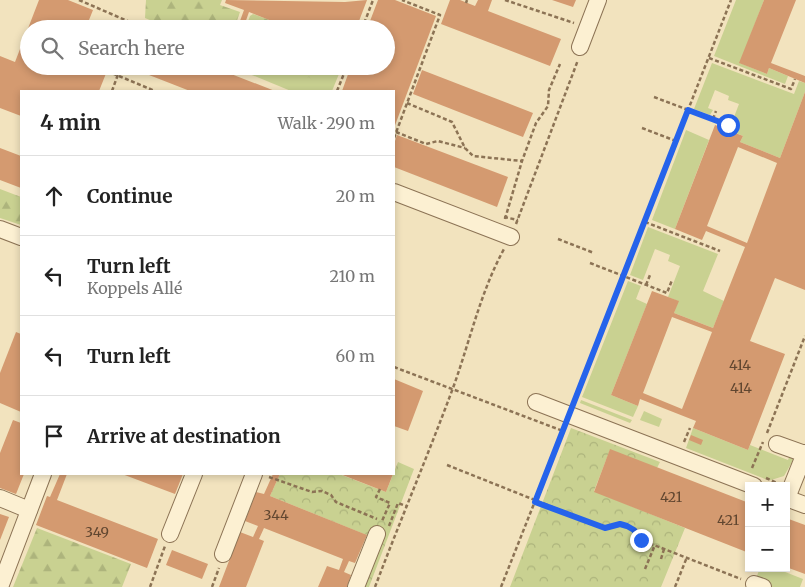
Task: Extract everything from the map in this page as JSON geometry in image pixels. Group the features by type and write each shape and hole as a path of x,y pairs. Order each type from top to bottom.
{"street":[{"path":"580,46 598,0"},
{"path":"395,192 507,236"},
{"path":"0,229 20,237"},
{"path":"536,402 745,483"},
{"path":"776,444 805,454 790,491"},
{"path":"0,587 43,475"},
{"path":"170,534 194,475"},
{"path":"223,554 261,475"},
{"path":"0,498 29,510"},
{"path":"790,499 805,505"},
{"path":"356,587 380,528"}],"path":[{"path":"80,0 126,20"},
{"path":"365,20 373,0"},
{"path":"505,0 580,25"},
{"path":"502,587 731,0"},
{"path":"395,135 440,15 405,1"},
{"path":"375,587 452,390 492,272 507,236 518,220 583,48 580,46"},
{"path":"708,58 791,90 795,79"},
{"path":"507,236 508,224 504,217 536,123 548,106 550,90 560,64"},
{"path":"337,90 345,75"},
{"path":"112,90 118,76 153,90"},
{"path":"654,97 728,125 730,118"},
{"path":"407,103 452,122 465,148 473,156 522,161"},
{"path":"713,119 716,111"},
{"path":"642,128 676,141"},
{"path":"396,132 426,144 438,141 465,148"},
{"path":"504,217 518,220"},
{"path":"645,222 720,252"},
{"path":"558,239 594,253"},
{"path":"590,263 667,293 672,280"},
{"path":"646,285 650,275"},
{"path":"752,468 805,336"},
{"path":"395,367 563,431"},
{"path":"684,442 690,428"},
{"path":"447,465 535,502 605,528 620,524 627,526 634,530 641,540 758,585"},
{"path":"261,475 312,492 322,491 331,495 336,502 380,528 384,538 398,503 406,506"},
{"path":"380,489 376,497 390,502 380,528"},
{"path":"150,587 170,534"},
{"path":"645,569 655,545"},
{"path":"661,559 664,549"},
{"path":"212,587 223,554"},
{"path":"675,587 687,557"}],"green space":[{"path":"146,0 222,0 220,5 240,12 237,20 150,20 145,18"},
{"path":"736,0 764,0 740,63 767,74 769,68 788,76 785,84 714,56"},
{"path":"253,14 269,20 248,20"},
{"path":"712,63 794,94 799,81 805,83 805,92 780,158 740,142 743,136 729,130 739,104 728,100 729,96 715,90 708,108 713,110 710,115 694,109"},
{"path":"252,75 339,75 332,90 289,90"},
{"path":"300,75 327,75 329,84 320,87 309,77 303,79"},
{"path":"686,130 709,140 675,229 652,220"},
{"path":"0,189 20,197 20,225 0,218"},
{"path":"648,227 718,254 703,291 724,301 713,328 674,313 678,301 668,297 680,266 668,261 670,255 655,249 643,280 630,275"},
{"path":"628,281 641,286 636,299 647,304 611,395 638,406 633,417 582,397"},
{"path":"581,400 632,420 630,423 580,403"},
{"path":"644,411 662,419 659,427 640,420"},
{"path":"571,428 660,462 657,468 610,450 594,491 685,528 661,587 510,587"},
{"path":"693,428 748,450 750,445 788,460 790,455 795,457 784,476 771,480 765,479 686,448"},
{"path":"398,462 414,469 369,587 360,587 379,540 270,496 280,475 342,475 386,492 393,475 395,475"},
{"path":"37,528 131,564 122,587 13,587"},
{"path":"758,572 785,572 803,579 800,587 772,587 755,581"}],"building":[{"path":"39,0 68,0 93,10 89,20 31,20"},
{"path":"226,0 345,2 367,0 359,20 269,20 249,12 246,20 240,20 244,10 225,3"},
{"path":"378,0 395,0 436,16 395,125 395,90 342,90 348,75 395,75 395,20 370,20"},
{"path":"450,0 460,0 475,6 478,0 492,0 488,11 561,39 550,66 441,24"},
{"path":"552,0 576,0 573,7"},
{"path":"764,0 796,0 771,63 805,76 805,83 769,68 767,74 739,63"},
{"path":"20,49 20,75 105,75 99,90 20,90 20,116 0,108 0,56 15,62"},
{"path":"422,70 533,113 523,137 413,94"},
{"path":"149,75 234,75 272,90 187,90"},
{"path":"805,92 805,290 775,278 750,341 785,354 748,450 693,428 696,421 640,399 638,406 611,395 652,291 679,301 674,313 713,328 745,247 706,231 702,240 675,229 715,125 743,136 740,142 780,158","holes":["738,147 777,163 747,243 707,226","672,317 712,332 682,409 643,393"]},
{"path":"397,135 508,177 497,207 395,167 395,141"},
{"path":"0,148 20,156 20,188 0,180"},
{"path":"16,332 20,334 20,412 0,403 0,373"},
{"path":"395,379 423,391 408,431 395,426"},
{"path":"13,420 20,423 20,475 24,475 16,494 0,488 0,453"},
{"path":"691,435 703,440 701,445 689,440"},
{"path":"610,449 745,501 745,551 594,492"},
{"path":"60,475 67,475 57,500 158,539 147,568 36,525 47,496 50,497"},
{"path":"125,475 183,475 175,494"},
{"path":"273,475 280,475 270,496 367,535 355,563 349,561 344,572 351,575 347,587 318,587 327,566 339,570 343,559 264,528 259,539 264,541 246,587 219,587 240,532 253,537 258,526 245,521 256,492 264,494"},
{"path":"343,475 393,475 386,492"},
{"path":"0,514 9,517 0,540"},
{"path":"790,519 805,525 805,574 790,568"},
{"path":"172,550 208,564 202,579 166,565"}],"route":[{"path":"641,540 634,530 627,526 620,524 605,528 535,502 688,110 728,125"}]}
